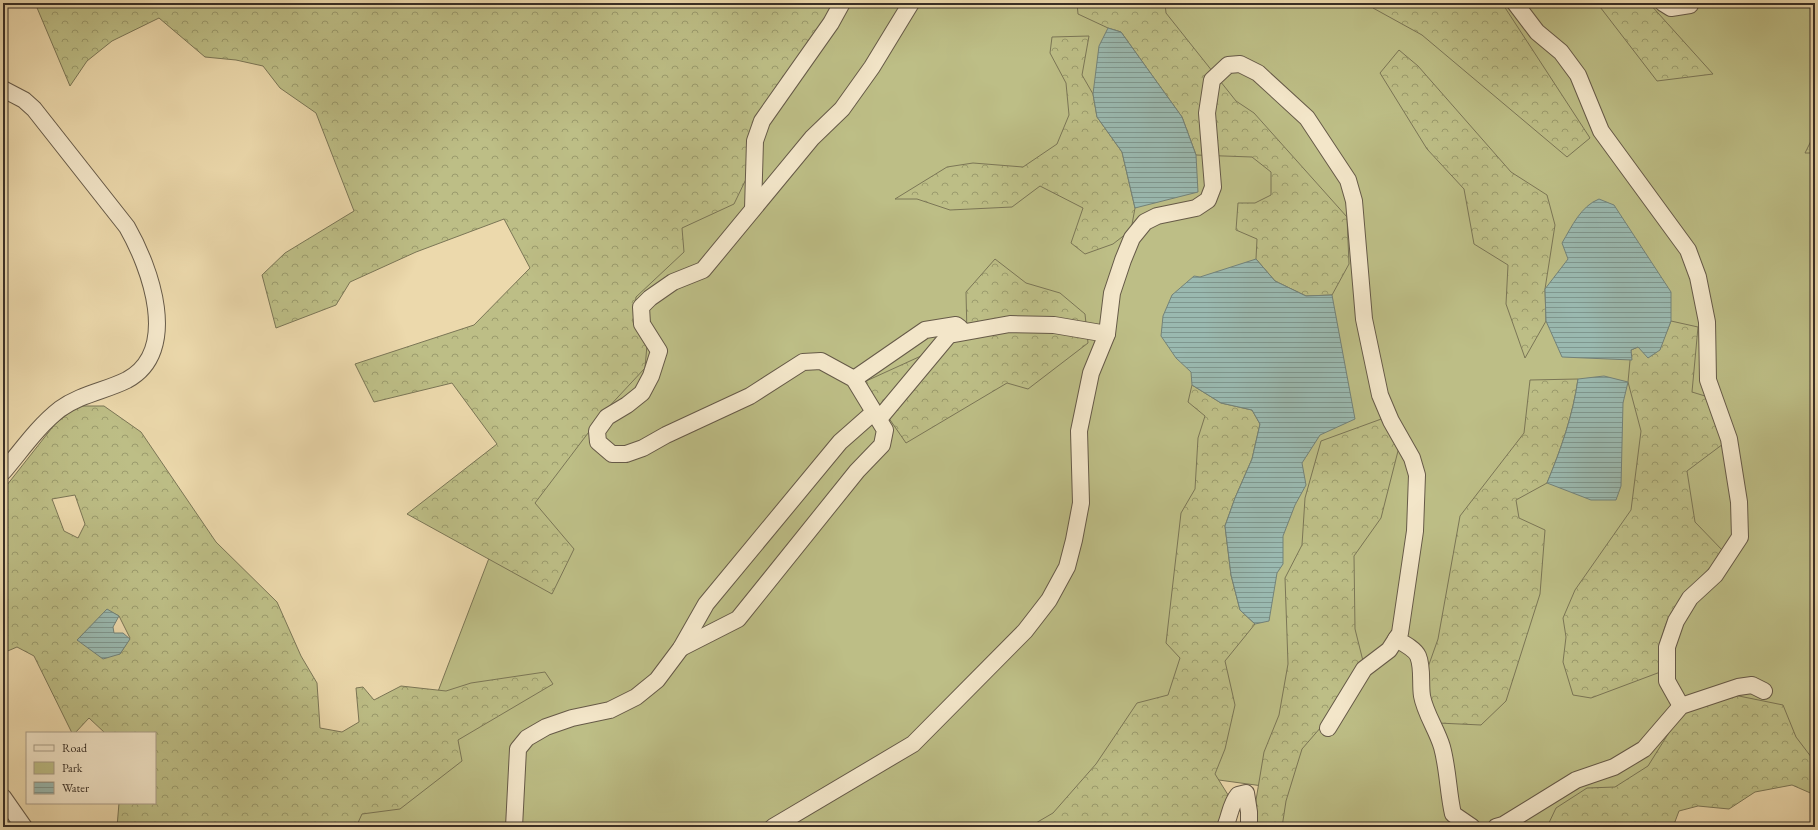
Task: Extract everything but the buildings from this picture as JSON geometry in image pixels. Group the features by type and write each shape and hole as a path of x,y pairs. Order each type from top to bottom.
{"street":[{"path":"753,209 755,140 762,121 831,23 842,3"},
{"path":"681,648 738,619 857,470 882,445 885,430 854,380 821,361 802,362 750,396 666,435 643,448 626,454 612,454 598,442 596,432 607,417 627,405 642,393 651,376 659,351 642,324 641,307 650,298 673,282 703,270 812,138 842,109 872,67 911,3"},
{"path":"1515,3 1538,32 1561,52 1578,75 1601,131 1688,250 1698,277 1707,322 1708,380 1729,439 1739,502 1740,537 1714,575 1690,598 1676,621 1669,640 1667,647 1667,681 1681,706"},
{"path":"1662,3 1671,8 1690,6 1688,3"},
{"path":"773,827 913,744 1025,631 1049,600 1067,567 1074,540 1080,503 1079,431 1091,373 1107,334 1112,293 1132,238 1145,222 1157,216 1196,208 1208,200 1213,187 1207,113 1212,80 1228,65 1240,64 1258,73 1307,118 1348,180 1354,201 1364,319 1380,395 1391,421 1412,458 1417,474 1415,531 1400,633 1389,650 1364,669 1328,728"},
{"path":"3,89 24,100 34,109 127,227 139,248 154,298 157,320 157,338 151,354 141,367 128,379 77,398 60,410 41,427 3,472"},
{"path":"514,827 518,749 527,738 546,727 572,718 610,710 636,697 657,680 681,648 711,598 840,442 876,416 949,334 1010,324 1054,325 1107,334"},
{"path":"854,380 925,330 956,325 964,332"},
{"path":"1396,639 1404,643 1418,655 1421,673 1422,696 1442,747 1453,814 1472,827"},
{"path":"1496,827 1503,825 1576,780 1614,767 1644,749 1681,706 1738,687 1752,685 1764,692"},
{"path":"1225,827 1230,817 1232,803 1238,795 1246,793 1249,812 1249,827"},
{"path":"3,797 24,827"}],"green space":[{"path":"35,3 837,3 773,95 749,173 734,204 682,228 684,252 636,297 633,322 647,345 645,368 604,412 535,503 574,549 552,594 407,514 497,444 452,383 374,402 355,364 474,325 530,268 504,219 416,252 350,282 336,305 276,328 262,275 285,253 354,211 316,113 280,88 263,66 236,60 205,57 159,18 112,41 87,61 70,86"},
{"path":"707,3 1815,3 1815,767 1571,827 1271,827 1270,787 1131,768 1074,827 309,827 424,728 683,51"},
{"path":"1077,3 1165,3 1166,13 1236,101 1254,113 1347,217 1349,264 1332,295 1306,296 1275,281 1256,259 1257,239 1236,230 1238,203 1255,203 1271,195 1271,172 1252,157 1196,155 1182,117 1121,32 1108,28 1078,14"},
{"path":"1379,3 1502,3 1590,138 1567,157 1422,35 1373,8"},
{"path":"1597,3 1649,3 1713,74 1657,81"},
{"path":"1089,36 1082,75 1093,94 1097,117 1122,152 1135,208 1131,230 1113,244 1085,254 1071,243 1083,208 1040,186 1012,207 950,210 917,199 895,199 947,167 973,163 1023,167 1057,144 1069,115 1066,83 1050,53 1052,37"},
{"path":"1399,50 1418,66 1511,172 1547,195 1555,225 1545,289 1546,321 1525,358 1506,304 1508,265 1474,244 1464,189 1427,149 1380,73"},
{"path":"1815,133 1815,153 1805,153"},
{"path":"995,259 1026,283 1060,293 1085,314 1088,343 1028,389 1007,383 906,443 864,382 967,335 966,292"},
{"path":"1671,321 1698,327 1692,392 1705,396 1723,444 1687,471 1695,522 1724,552 1689,590 1672,612 1662,639 1663,671 1591,698 1573,695 1563,662 1566,637 1563,618 1575,590 1631,510 1641,431 1628,382 1631,350 1638,347 1659,350"},
{"path":"1578,379 1566,432 1547,483 1516,500 1519,518 1545,530 1540,594 1506,701 1481,725 1438,723 1428,696 1427,670 1438,639 1460,516 1524,433 1530,380"},
{"path":"1192,385 1221,403 1252,410 1260,424 1252,459 1225,526 1231,575 1240,610 1255,624 1225,661 1235,705 1225,749 1215,774 1230,798 1223,827 1029,827 1053,813 1096,764 1137,703 1168,695 1180,658 1166,643 1181,513 1195,489 1198,438 1205,416 1188,402"},
{"path":"78,406 104,406 141,432 216,542 277,602 301,656 317,683 320,728 342,732 359,722 356,688 363,687 374,700 401,686 446,691 471,683 545,672 553,684 458,740 462,761 400,809 362,814 356,827 117,827 119,804 156,804 156,732 104,732 89,718 76,732 72,732 34,656 17,647 3,653 3,490 55,424","holes":["75,495 85,524 78,538 64,531 52,499","107,610 119,616 130,638 120,654 77,640"]},
{"path":"1384,418 1399,447 1381,518 1354,556 1355,629 1363,661 1328,719 1302,749 1286,801 1282,827 1255,827 1256,800 1264,752 1279,715 1288,664 1285,578 1302,545 1305,498 1321,441"},
{"path":"1729,694 1783,705 1796,737 1815,762 1815,795 1792,785 1755,792 1729,809 1698,806 1679,811 1673,827 1547,827 1556,808 1587,788 1615,787 1648,766 1680,715"}],"water":[{"path":"1108,28 1121,32 1182,117 1196,155 1198,192 1135,208 1122,152 1097,117 1093,94 1099,46"},
{"path":"1599,199 1614,205 1671,292 1671,321 1660,350 1648,358 1638,347 1631,350 1632,360 1562,357 1546,321 1545,289 1568,259 1562,243 1573,223 1587,206"},
{"path":"1256,259 1275,281 1306,296 1332,295 1355,419 1320,435 1302,463 1306,485 1295,505 1283,536 1283,564 1277,573 1269,621 1255,624 1240,610 1231,575 1225,526 1252,459 1260,424 1252,410 1221,403 1192,385 1191,372 1176,358 1161,336 1163,316 1172,295 1194,276 1200,277"},
{"path":"1604,376 1628,382 1623,403 1621,486 1616,500 1591,500 1547,483 1566,432 1578,379"},
{"path":"107,609 119,616 113,627 114,633 123,633 130,639 120,654 103,659 77,640"}]}
